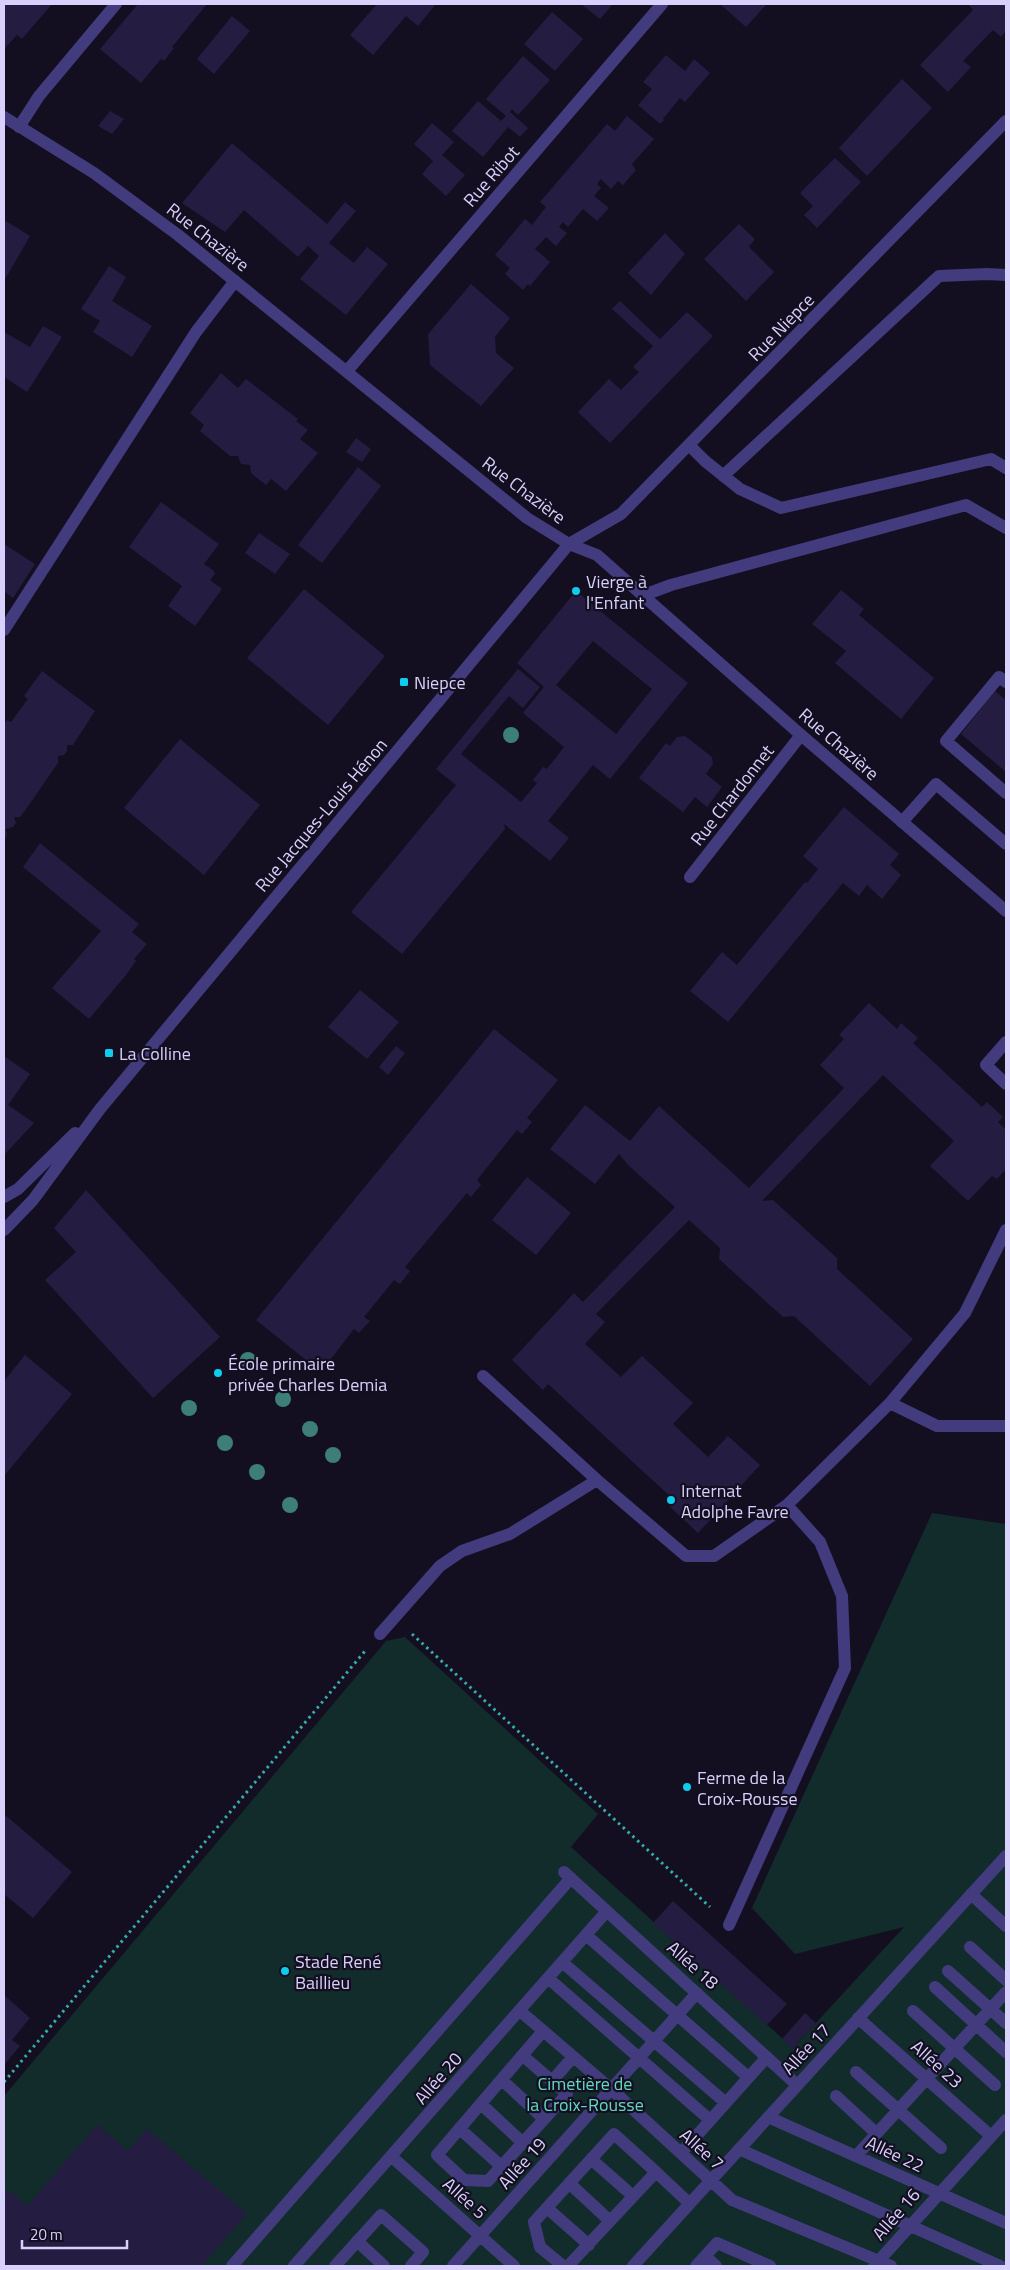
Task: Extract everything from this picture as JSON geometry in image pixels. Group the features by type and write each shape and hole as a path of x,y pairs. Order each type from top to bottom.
{"street":[{"path":"19,127 39,96 116,4"},
{"name":"Rue Ribot","path":"347,371 662,4"},
{"name":"Rue Chazière","path":"4,117 94,172 178,235 527,518 568,544 597,555 1006,911"},
{"name":"Rue Niepce","path":"568,544 621,514 690,446 1006,121"},
{"path":"723,476 939,276 1006,275"},
{"path":"4,630 196,332 235,281"},
{"path":"690,446 740,489 781,508 991,459 1006,468"},
{"path":"644,594 966,505 1006,528"},
{"name":"Rue Jacques-Louis Hénon","path":"4,1230 33,1200 100,1109 568,544"},
{"path":"1006,682 999,676 946,741 1006,793"},
{"name":"Rue Chardonnet","path":"690,876 802,735"},
{"path":"902,822 936,784 1006,844"},
{"path":"1006,1042 986,1065 1006,1084"},
{"name":"Rue Jacques-Louis Hénon","path":"4,1197 18,1188 100,1109"},
{"path":"483,1376 598,1480 686,1556 714,1556 787,1505 890,1403 965,1313 1006,1230"},
{"path":"890,1403 938,1426 1006,1426"},
{"path":"380,1634 440,1566 462,1552 510,1534 598,1480"},
{"path":"729,1925 845,1668 842,1596 820,1542 787,1505"},
{"name":"Allée 17","path":"632,2266 1006,1856"},
{"name":"Allée 18","path":"232,2266 567,1875 797,2085"},
{"path":"971,1894 1006,1926"},
{"name":"Allée 20","path":"294,2266 607,1911"},
{"path":"586,1935 748,2077"},
{"path":"970,1947 1006,1980"},
{"path":"562,1962 726,2103"},
{"path":"948,1971 1006,2023"},
{"path":"548,1978 710,2120"},
{"path":"935,1987 1006,2052"},
{"path":"857,2155 1006,1992"},
{"name":"Allée 19","path":"453,2266 697,1993"},
{"name":"Allée 7","path":"520,2011 611,2090 732,2200 881,2265"},
{"path":"913,2011 996,2085"},
{"name":"Allée 23","path":"858,2018 991,2136"},
{"path":"523,2056 567,2094 488,2181 464,2180 437,2155 544,2031"},
{"path":"552,2081 573,2057"},
{"path":"681,2153 767,2057"},
{"path":"856,2072 941,2148"},
{"path":"502,2080 544,2119"},
{"path":"836,2096 876,2133"},
{"path":"481,2104 523,2143"},
{"name":"Allée 22","path":"768,2117 1006,2223"},
{"name":"Allée 16","path":"881,2265 938,2193 1006,2120"},
{"path":"460,2129 502,2167"},
{"path":"563,2266 540,2247 534,2222 614,2134 689,2203"},
{"path":"738,2150 1000,2266"},
{"name":"Allée 5","path":"392,2157 514,2266"},
{"path":"592,2159 633,2196"},
{"path":"568,2266 656,2172"},
{"path":"569,2184 610,2221"},
{"path":"547,2208 589,2245"},
{"path":"335,2266 381,2215 423,2252 411,2266"},
{"path":"357,2241 384,2266"},
{"path":"696,2266 717,2243 770,2266"},
{"path":"705,2256 716,2266"}],"path":[{"path":"394,1617 729,1925"},
{"path":"4,2082 380,1634"}],"green space":[{"name":"Cimetière de la Croix-Rousse","path":"932,1513 1006,1524 1006,2266 4,2266 4,2096 386,1641 405,1637 598,1814 571,1847 793,2048 904,1927 795,1954 752,1908"}],"building":[{"path":"4,4 52,4 22,39 17,35 5,48"},
{"path":"138,4 207,4 172,47 174,48 164,61 161,59 141,83 100,49"},
{"path":"377,4 436,4 418,26 406,16 373,55 350,35"},
{"path":"581,4 613,4 600,19"},
{"path":"720,4 767,4 746,27"},
{"path":"968,4 1006,4 1006,31 1001,37 993,30 963,61 971,67 948,92 920,65 973,10"},
{"path":"552,12 583,39 555,71 524,44"},
{"path":"232,16 250,31 214,74 197,59"},
{"path":"666,55 685,71 694,59 710,73 685,102 680,98 664,120 659,123 638,105 652,89 643,82"},
{"path":"523,56 550,80 518,115 512,109 510,112 528,128 520,137 508,127 483,157 452,131 478,101 501,121 506,116 486,99"},
{"path":"902,79 932,108 867,176 839,148"},
{"path":"110,111 124,119 112,134 98,126"},
{"path":"627,116 654,139 632,164 636,170 623,185 618,181 611,189 601,179 597,184 601,188 594,196 609,208 597,221 583,209 568,227 563,222 559,227 567,233 556,246 546,237 535,249 550,262 530,286 528,284 523,290 505,274 510,268 495,255 525,219 532,225 546,207 540,202 607,124 615,131"},
{"path":"432,123 454,142 442,155 465,175 446,196 422,174 433,161 414,144"},
{"path":"232,143 327,224 345,202 356,211 329,243 354,263 367,247 388,264 346,315 300,279 319,256 308,246 298,257 244,210 225,232 182,203"},
{"path":"835,158 861,182 817,228 804,215 813,206 800,193"},
{"path":"6,221 30,236 4,281 4,225"},
{"path":"739,224 755,239 749,247 774,272 746,301 704,259"},
{"path":"665,233 685,254 651,295 628,273"},
{"path":"109,266 126,277 112,301 152,326 132,357 93,332 100,321 81,309"},
{"path":"471,284 510,318 495,337 496,353 514,368 481,406 430,365 428,334"},
{"path":"620,301 660,339 687,312 713,336 610,443 578,412 609,379 621,390 639,372 633,367 653,346 612,309"},
{"path":"43,326 62,337 27,392 4,377 4,332 30,347"},
{"path":"221,373 238,388 246,379 298,419 296,421 308,430 300,439 318,453 286,491 271,479 266,485 251,473 250,465 241,464 238,456 230,456 200,431 204,425 190,413"},
{"path":"356,438 371,449 362,462 346,452"},
{"path":"358,467 381,486 322,563 298,545"},
{"path":"161,502 219,544 204,564 214,571 215,574 210,580 222,589 195,626 168,606 182,586 129,547"},
{"path":"259,533 290,554 275,574 245,553"},
{"path":"4,544 35,564 13,598 4,591"},
{"path":"304,589 385,656 328,725 247,658"},
{"path":"841,590 864,609 859,615 934,678 901,719 835,663 846,651 812,624"},
{"path":"576,591 688,683 610,779 593,765 548,821 569,838 550,861 504,824 505,829 402,954 351,912 456,785 436,769 518,669 540,687 523,708 509,696 461,754 521,802 537,783 533,780 543,767 547,769 564,747 523,713 544,687 517,663","holes":["593,641 652,689 616,734 556,685"]},
{"path":"42,671 95,711 73,745 67,745 67,751 64,755 58,756 58,763 24,812 20,817 14,817 16,823 13,827 6,829 7,835 4,840 4,724 7,720 11,722 28,699 24,696"},
{"path":"995,691 1006,700 1006,772 961,734"},
{"path":"685,736 712,757 713,764 706,774 722,787 707,807 695,797 683,812 639,778 666,743 670,746 677,737"},
{"path":"180,739 260,805 204,875 124,808"},
{"path":"844,807 899,854 890,865 901,875 882,899 867,885 859,896 843,883 728,1022 690,991 722,952 737,965 805,882 807,883 818,869 803,856"},
{"path":"40,843 139,924 132,932 147,944 134,959 136,961 126,975 89,1019 52,988 101,931 23,867"},
{"path":"360,990 399,1022 367,1059 328,1027"},
{"path":"869,1003 897,1029 901,1023 918,1038 913,1043 982,1107 987,1102 1003,1117 998,1122 1006,1130 1006,1169 997,1179 992,1176 968,1201 930,1166 954,1141 883,1075 762,1201 773,1200 837,1258 837,1269 913,1339 870,1386 794,1316 783,1317 719,1259 720,1248 689,1220 596,1314 605,1322 585,1344 621,1377 642,1356 693,1403 673,1424 708,1457 728,1436 760,1465 698,1533 666,1503 672,1498 548,1384 543,1390 512,1360 574,1293 583,1302 675,1207 629,1166 619,1154 595,1184 550,1149 585,1105 630,1141 659,1106 749,1188 844,1088 820,1065 844,1039 839,1035"},
{"path":"494,1029 558,1080 527,1118 532,1122 522,1134 517,1130 477,1180 481,1185 471,1197 467,1193 405,1267 410,1271 400,1284 394,1280 364,1317 370,1321 359,1333 354,1329 321,1372 256,1320"},
{"path":"396,1046 405,1053 388,1075 379,1067"},
{"path":"4,1056 30,1074 8,1105 34,1123 4,1155"},
{"path":"527,1177 571,1213 536,1255 492,1220"},
{"path":"86,1190 220,1337 153,1398 45,1280 76,1252 54,1228"},
{"path":"25,1355 72,1394 4,1476 4,1381"},
{"path":"4,1814 72,1872 33,1918 4,1894"},
{"path":"673,1901 787,2004 767,2025 653,1923"},
{"path":"4,1995 30,2018 12,2040 20,2046 4,2065"},
{"path":"805,2013 816,2023 792,2049 782,2039"},
{"path":"97,2125 128,2151 147,2129 247,2214 201,2266 4,2266 4,2193 9,2190 27,2206"}],"place":[{"name":"Vierge à l'Enfant","path":"576,591"},
{"name":"Niepce","path":"404,682"},
{"name":"La Colline","path":"109,1053"},
{"name":"École primaire privée Charles Demia","path":"218,1373"},
{"name":"Internat Adolphe Favre","path":"671,1500"},
{"name":"Ferme de la Croix-Rousse","path":"687,1787"},
{"name":"Stade René Baillieu","path":"285,1971"}]}
